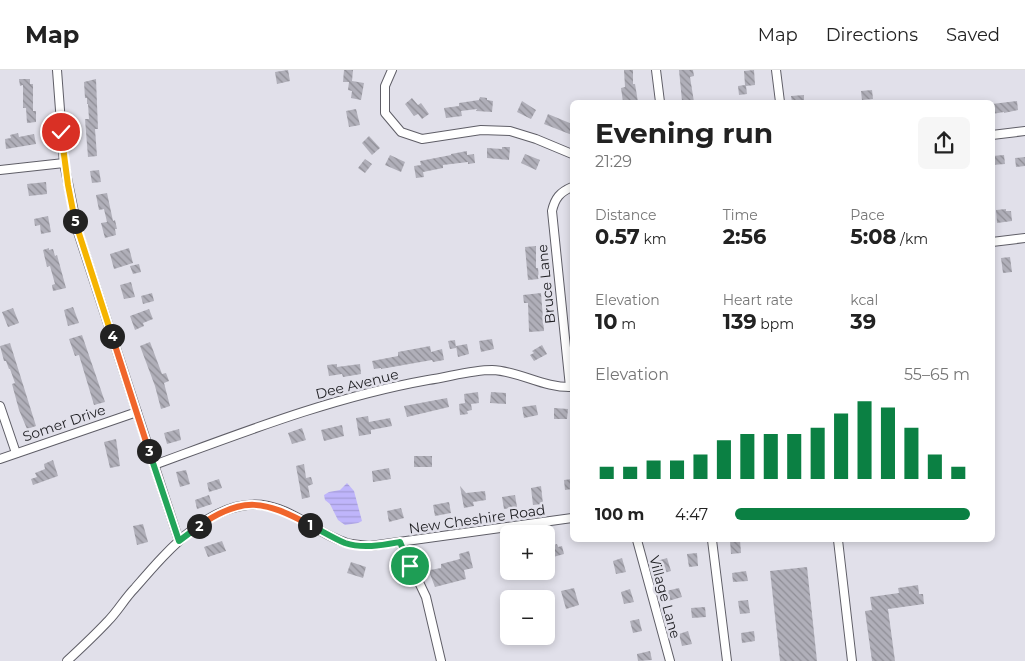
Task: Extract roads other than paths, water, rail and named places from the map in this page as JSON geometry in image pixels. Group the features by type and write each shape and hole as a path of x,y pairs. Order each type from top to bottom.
{"street":[{"path":"57,70 64,163 72,209 80,240 179,541"},
{"path":"392,70 385,86 385,113 401,132 422,139 481,130 510,131 536,139 570,153"},
{"path":"656,70 660,100"},
{"path":"776,70 780,100"},
{"path":"995,135 1025,131"},
{"path":"0,170 64,163"},
{"name":"Bruce Lane","path":"570,188 558,194 552,211 570,378"},
{"path":"995,242 1025,238"},
{"name":"Dee Avenue","path":"154,465 314,408 368,393 424,381 492,370 519,375 543,384 570,387"},
{"path":"0,406 16,453"},
{"name":"Somer Drive","path":"0,459 137,412"},
{"name":"New Cheshire Road","path":"67,661 110,620 134,588 179,541 192,530 218,514 245,504 271,506 346,543 370,546 570,518"},
{"path":"400,542 426,597 441,661"},
{"name":"Village Lane","path":"638,542 670,661"},
{"path":"712,542 727,661"},
{"path":"838,542 852,661"}]}
